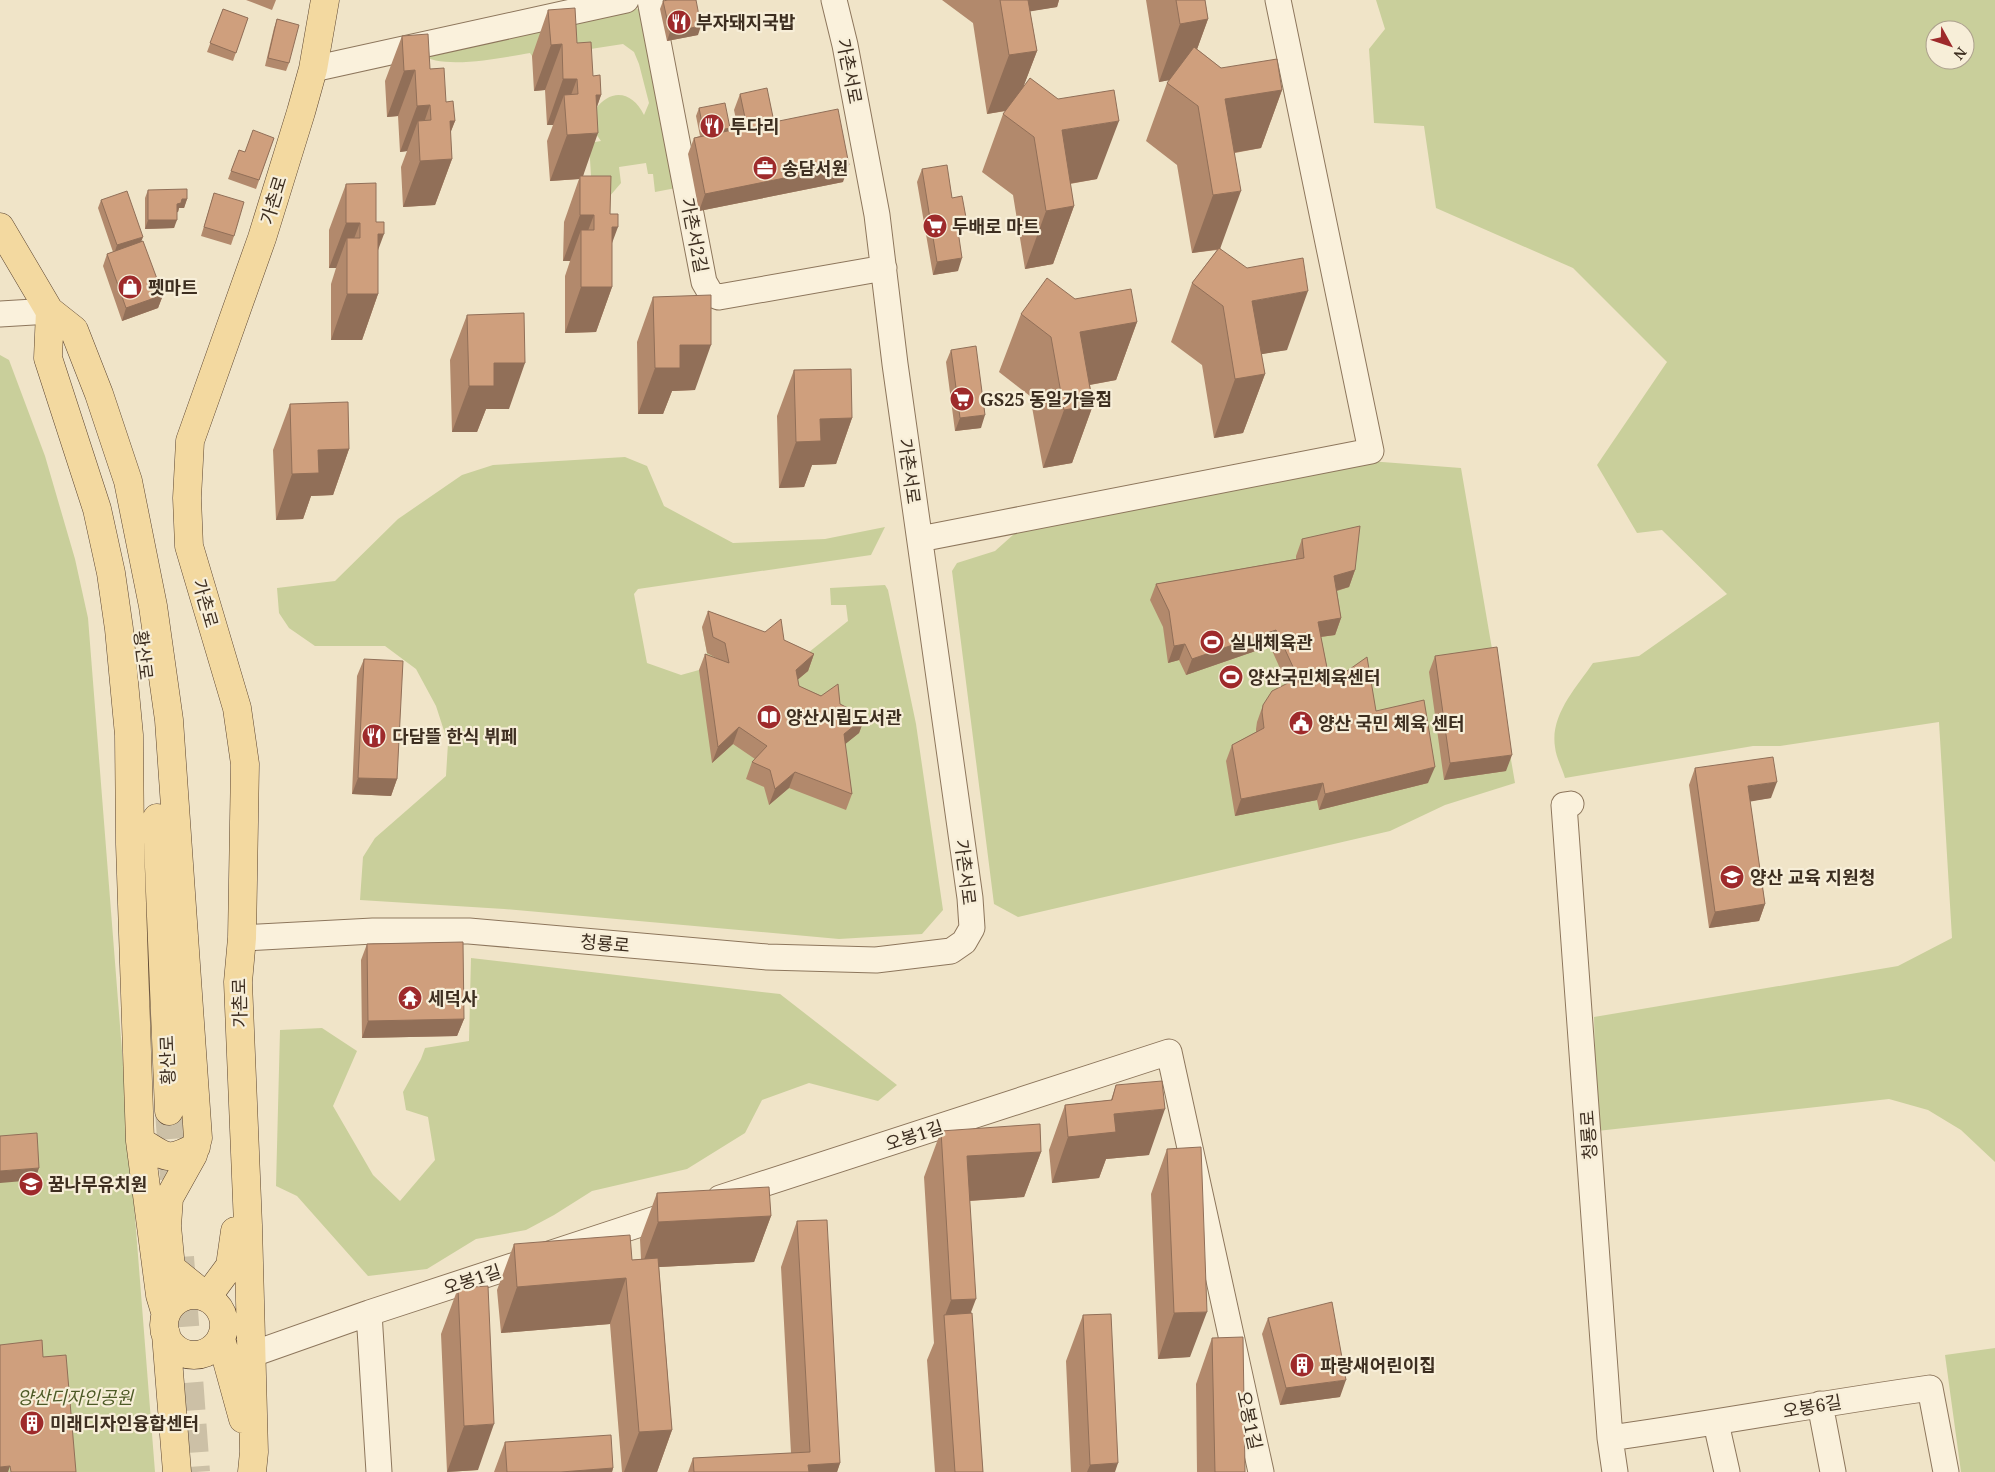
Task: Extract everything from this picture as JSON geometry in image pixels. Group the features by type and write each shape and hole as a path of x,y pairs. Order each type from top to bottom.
{"main road":[{"name":"가촌로","path":"253,1462 248,1225 238,982 242,938 245,764 237,708 190,546 187,498 190,442 262,238 313,68 325,0"},
{"name":"황산로","path":"0,227 57,322 111,478 125,536 137,600 148,686 157,813 169,1111"},
{"path":"50,311 74,330 102,403 128,481 153,606 169,720 198,1138 194,1155 169,1198 168,1234 171,1268 215,1303 221,1311 224,1320 224,1330 214,1347 206,1352 196,1354 186,1354 170,1343 160,1295 140,1141 130,844 129,735 119,629 111,573 97,510 48,358 50,311"},
{"path":"207,1298 230,1266 235,1240 236,1204 231,1114 242,1083"},
{"path":"140,1141 163,1156 175,1158 196,1147"},
{"path":"177,1472 166,1324 171,1306 178,1300 187,1296 197,1295 207,1298"},
{"path":"220,1339 253,1462"}],"street":[{"path":"313,68 579,4 626,0"},
{"name":"가촌서2길","path":"650,0 704,282 710,294 719,297 884,268"},
{"name":"가촌서로","path":"834,0 845,45 877,215 895,364 970,898 972,928 964,942"},
{"path":"920,539 1371,451 1278,0"},
{"path":"0,314 50,311"},
{"name":"청룡로","path":"1571,804 1564,805 1610,1438 1615,1472"},
{"name":"청룡로","path":"242,938 374,932 469,931 767,957 876,960 951,951 964,942"},
{"name":"오봉1길","path":"250,1355 369,1313 1169,1052 1261,1472"},
{"path":"369,1313 379,1472"},
{"name":"오봉6길","path":"1610,1438 1716,1424 1820,1404 1930,1388 1946,1472"},
{"path":"1820,1404 1833,1472"},
{"path":"1716,1424 1727,1472"}],"green space":[{"path":"1376,0 1995,0 1995,1162 1961,1130 1928,1110 1889,1099 1597,1131 1594,1017 1898,966 1952,938 1939,722 1780,746 1753,746 1565,778 1556,751 1556,724 1572,692 1593,663 1639,656 1727,594 1662,530 1637,533 1597,465 1667,362 1573,268 1436,208 1424,126 1374,123 1369,49 1385,29"},
{"path":"630,7 638,9 643,15 676,188 655,192 653,174 648,174 646,163 619,167 621,183 609,197 592,192 589,143 601,141 596,134 595,110 601,103 615,95 628,97 634,101 644,115 649,103 634,52 623,44 558,54 532,56 530,53 490,60 458,62 443,62 430,59 421,54"},
{"name":"양산디자인공원","path":"0,355 9,360 45,456 75,559 88,618 155,1472 0,1472"},
{"path":"625,457 647,466 664,506 733,543 825,539 885,527 871,555 638,589 634,594 647,663 681,675 699,670 707,653 702,627 794,664 848,621 846,605 831,605 830,588 885,585 888,590 916,724 943,910 922,934 839,939 504,909 360,900 363,857 375,838 446,776 448,743 436,706 416,669 385,646 315,646 289,628 279,613 277,588 335,581 398,519 462,475 493,465"},
{"name":"양산국민체육센터","path":"1369,461 1461,468 1515,783 1445,805 1390,831 1018,917 994,904 952,571 957,563 995,551 1023,526"},
{"path":"471,958 780,994 897,1085 878,1101 809,1083 762,1100 745,1133 687,1169 592,1191 526,1230 476,1239 427,1269 368,1276 297,1196 276,1186 280,1030 322,1028 357,1051 333,1106 373,1175 400,1201 435,1160 428,1117 406,1110 403,1092 425,1048 469,1041"},
{"path":"1995,1348 1995,1472 1961,1472 1945,1355"}],"building":[{"name":"부자돼지국밥","path":"696,0 701,26 670,32 663,1"},
{"path":"1000,0 1028,0 1037,51 1009,55"},
{"path":"1176,0 1205,0 1208,19 1180,24"},
{"path":"575,8 577,43 591,42 593,76 600,75 601,95 596,95 598,133 567,135 564,95 578,94 577,79 563,79 562,44 551,45 548,10"},
{"path":"223,9 248,18 236,53 210,43"},
{"path":"277,19 299,25 289,63 268,58"},
{"path":"428,34 430,69 444,68 446,102 453,101 455,121 450,121 452,159 420,161 418,121 431,120 430,105 417,106 415,70 404,71 402,36"},
{"path":"1194,47 1221,68 1277,59 1282,90 1225,99 1241,191 1213,195 1198,106 1167,83"},
{"path":"1030,78 1058,99 1114,90 1119,121 1062,130 1074,206 1046,211 1034,137 1003,114"},
{"name":"송담서원","path":"767,88 774,122 838,109 849,165 705,194 694,138 747,127 740,94"},
{"path":"725,103 730,128 704,133 699,108"},
{"path":"253,130 274,138 259,180 231,171 239,150 245,152"},
{"path":"947,165 952,198 962,196 967,223 957,224 962,258 937,262 922,169"},
{"path":"580,176 611,176 610,214 618,214 618,227 612,227 612,287 581,287 581,230 594,230 594,215 580,215"},
{"path":"376,183 376,222 384,222 384,234 378,234 378,294 347,294 347,238 360,238 360,223 346,223 346,184"},
{"path":"187,189 187,199 182,199 181,203 177,204 177,220 148,220 148,190"},
{"path":"127,191 143,237 117,245 101,200"},
{"path":"214,193 244,202 234,236 204,227"},
{"name":"펫마트","path":"143,241 163,295 126,308 107,254"},
{"path":"1219,248 1247,268 1303,258 1308,291 1252,301 1265,374 1235,379 1223,306 1192,283"},
{"path":"1047,278 1075,299 1131,289 1137,322 1080,332 1093,405 1064,410 1051,337 1021,314"},
{"path":"711,295 711,345 680,345 680,368 655,368 653,297"},
{"path":"524,313 525,363 494,363 494,386 469,386 467,315"},
{"path":"976,346 985,415 960,418 951,350"},
{"path":"851,369 852,418 820,419 821,441 796,442 794,370"},
{"path":"348,402 349,449 318,450 319,473 292,474 290,404"},
{"path":"1360,526 1355,570 1334,576 1341,618 1318,622 1330,683 1367,657 1376,711 1424,700 1435,767 1325,794 1323,783 1241,799 1232,745 1264,728 1263,705 1272,691 1290,682 1300,682 1276,630 1192,659 1185,644 1174,646 1169,611 1156,584 1304,558 1302,539"},
{"name":"양산시립도서관","path":"708,611 765,632 781,619 784,640 814,654 796,670 799,686 821,696 838,684 840,704 865,717 844,734 852,794 795,772 775,789 770,770 752,762 767,746 739,727 718,747 705,654 729,663 725,643 713,637"},
{"path":"1497,647 1512,755 1450,763 1435,656"},
{"name":"다담뜰 한식 뷔페","path":"364,659 403,661 397,779 358,778"},
{"path":"1773,757 1777,782 1748,786 1765,904 1715,912 1695,768"},
{"name":"세덕사","path":"463,942 464,1019 368,1021 367,944"},
{"path":"1162,1081 1165,1109 1114,1114 1116,1132 1068,1137 1065,1105 1112,1100 1116,1085"},
{"path":"1040,1124 1041,1152 967,1156 976,1299 951,1300 941,1131"},
{"path":"37,1133 39,1168 0,1171 0,1136"},
{"path":"1201,1147 1207,1312 1174,1313 1167,1149"},
{"path":"769,1187 771,1216 658,1222 657,1193"},
{"path":"827,1220 840,1463 808,1465 809,1472 694,1472 693,1458 810,1452 797,1221"},
{"path":"630,1235 632,1260 658,1258 672,1430 639,1432 626,1278 517,1287 514,1244"},
{"path":"488,1286 494,1424 464,1426 458,1288"},
{"name":"파랑새어린이집","path":"1332,1302 1346,1380 1286,1388 1268,1318"},
{"path":"972,1313 983,1472 955,1472 944,1315"},
{"path":"1111,1314 1118,1463 1090,1465 1083,1315"},
{"path":"1243,1337 1245,1472 1215,1472 1212,1338"},
{"name":"미래디자인융합센터","path":"42,1340 43,1357 66,1355 76,1472 11,1472 10,1466 0,1467 0,1345"},
{"path":"611,1435 613,1468 561,1472 507,1472 505,1442"}],"tunnel":[{"path":"169,1111 174,1179"},
{"path":"180,1257 196,1472"}],"place":[{"name":"부자돼지국밥","path":"679,22"},
{"name":"투다리","path":"712,126"},
{"name":"송담서원","path":"765,168"},
{"name":"두배로 마트","path":"935,226"},
{"name":"펫마트","path":"130,287"},
{"name":"GS25 동일가을점","path":"962,399"},
{"name":"실내체육관","path":"1212,642"},
{"name":"양산국민체육센터","path":"1231,677"},
{"name":"양산시립도서관","path":"769,717"},
{"name":"양산 국민 체육 센터","path":"1301,723"},
{"name":"다담뜰 한식 뷔페","path":"374,736"},
{"name":"양산 교육 지원청","path":"1732,877"},
{"name":"세덕사","path":"410,998"},
{"name":"꿈나무유치원","path":"31,1184"},
{"name":"파랑새어린이집","path":"1302,1365"},
{"name":"미래디자인융합센터","path":"32,1423"}]}
